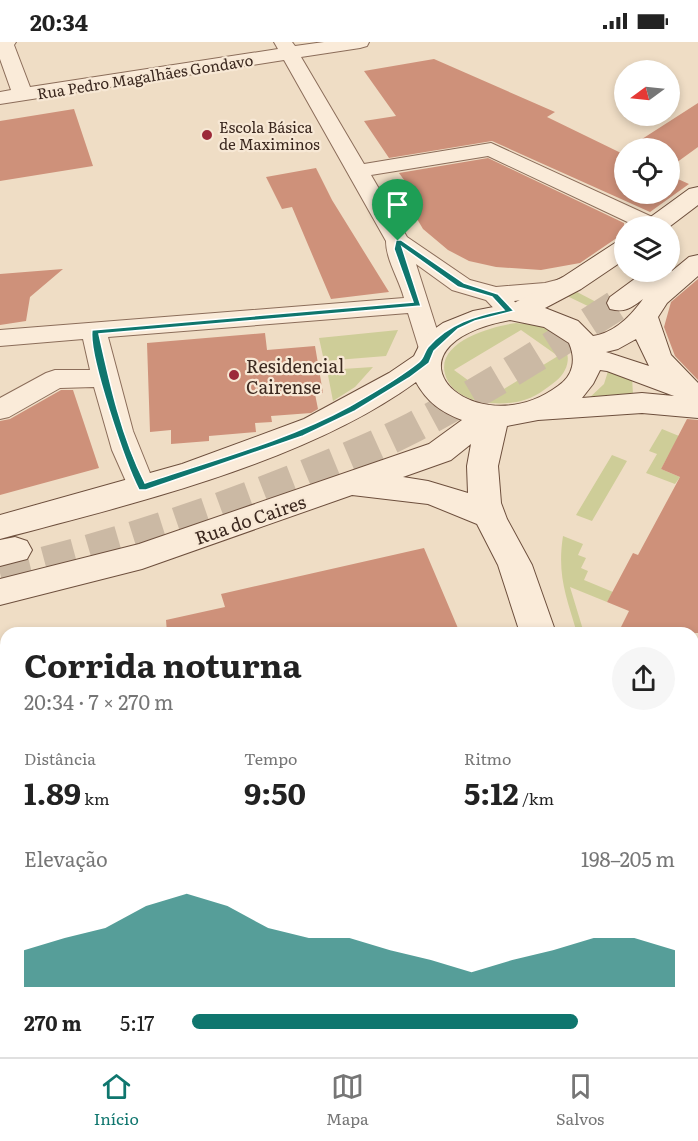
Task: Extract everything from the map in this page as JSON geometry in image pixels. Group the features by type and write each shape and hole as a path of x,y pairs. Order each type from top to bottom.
{"main road":[{"path":"668,216 698,195"},
{"path":"680,234 698,221"},
{"path":"680,257 698,243"},
{"path":"5,543 142,488 300,434 381,392 428,355 455,328 472,319 572,283 614,255"},
{"path":"621,304 657,297 698,263"},
{"path":"586,353 625,334 621,304 626,282"},
{"path":"621,304 648,282"},
{"path":"621,304 649,343 664,369 693,396"},
{"path":"508,306 564,324 575,333 586,353 582,378 572,389 547,406 531,412"},
{"path":"586,353 693,396"},
{"path":"428,355 430,383 438,394 463,410 491,416 642,403 693,396"},
{"path":"491,416 481,479 483,497 527,594 536,627"},
{"name":"Rua do Caires","path":"0,592 142,556 440,452 491,416"},
{"path":"342,487 413,488 435,493 490,516"}],"street":[{"name":"Rua Pedro Magalhães Gondavo","path":"0,98 286,48 360,42"},
{"path":"10,43 23,94"},
{"path":"286,48 398,241 461,285 508,306"},
{"path":"358,171 491,149 632,216"},
{"path":"398,241 398,249 418,304 428,355"},
{"path":"0,338 418,304"},
{"path":"94,332 130,463 142,488"},
{"path":"0,410 55,379 105,378"}],"shaded area":[{"path":"577,292 621,315 615,323 567,296"},
{"path":"516,323 547,329 555,334 565,346 568,360 556,381 526,400 511,403 477,401 457,391 445,374 445,362 449,353 469,337","holes":["521,330 558,356 491,397 454,370"]},
{"path":"398,330 386,356 324,361 319,338"},
{"path":"610,365 632,376 633,395 586,401 604,384"},
{"path":"373,367 355,387 333,401 327,370"},
{"path":"662,429 679,436 661,469 680,477 675,484 646,473 657,454 649,451"},
{"path":"612,455 627,461 592,521 576,515"},
{"path":"563,536 583,544 578,555 586,558 581,568 588,571 584,580 613,592 607,602 570,587 582,627 575,627 569,608 562,574"}],"building":[{"path":"434,59 555,112 547,117 614,150 614,196 492,141 389,158 364,121 396,116 364,71"},
{"path":"698,103 698,147 680,160 680,138 644,138 662,126 680,126 680,115"},
{"path":"74,109 93,166 0,181 0,121"},
{"path":"488,158 614,218 614,240 580,263 541,270 496,267 469,261 448,250 423,229 400,190 404,180 399,173"},
{"path":"316,168 332,200 389,292 331,299 292,207 282,209 266,177"},
{"path":"680,180 689,184 680,190"},
{"path":"632,204 661,204 650,212"},
{"path":"63,269 30,297 26,321 0,325 0,274"},
{"path":"698,279 698,380 675,356 664,327 671,302"},
{"name":"Residencial Cairense","path":"265,333 267,350 315,346 323,393 315,394 318,409 311,413 271,416 272,422 255,423 256,432 209,436 209,441 171,444 171,430 150,432 147,343"},
{"path":"61,390 73,390 99,468 0,495 0,421 10,419"},
{"path":"687,419 698,420 698,627 621,627 629,611 607,602 633,553 638,555 680,477 661,469"},
{"path":"424,548 457,627 167,627 166,620 225,607 221,594"}],"tunnel":[{"path":"0,573 76,554 188,519 357,454 467,398 620,303"}],"place":[{"name":"Escola Básica de Maximinos","path":"207,135"},
{"name":"Residencial Cairense","path":"234,375"}],"route":[{"path":"398,241 461,285 495,295 510,311 472,319 455,328 430,349 426,361 352,409 300,434 142,488 130,463 94,332 418,304 398,249 398,241"}]}
